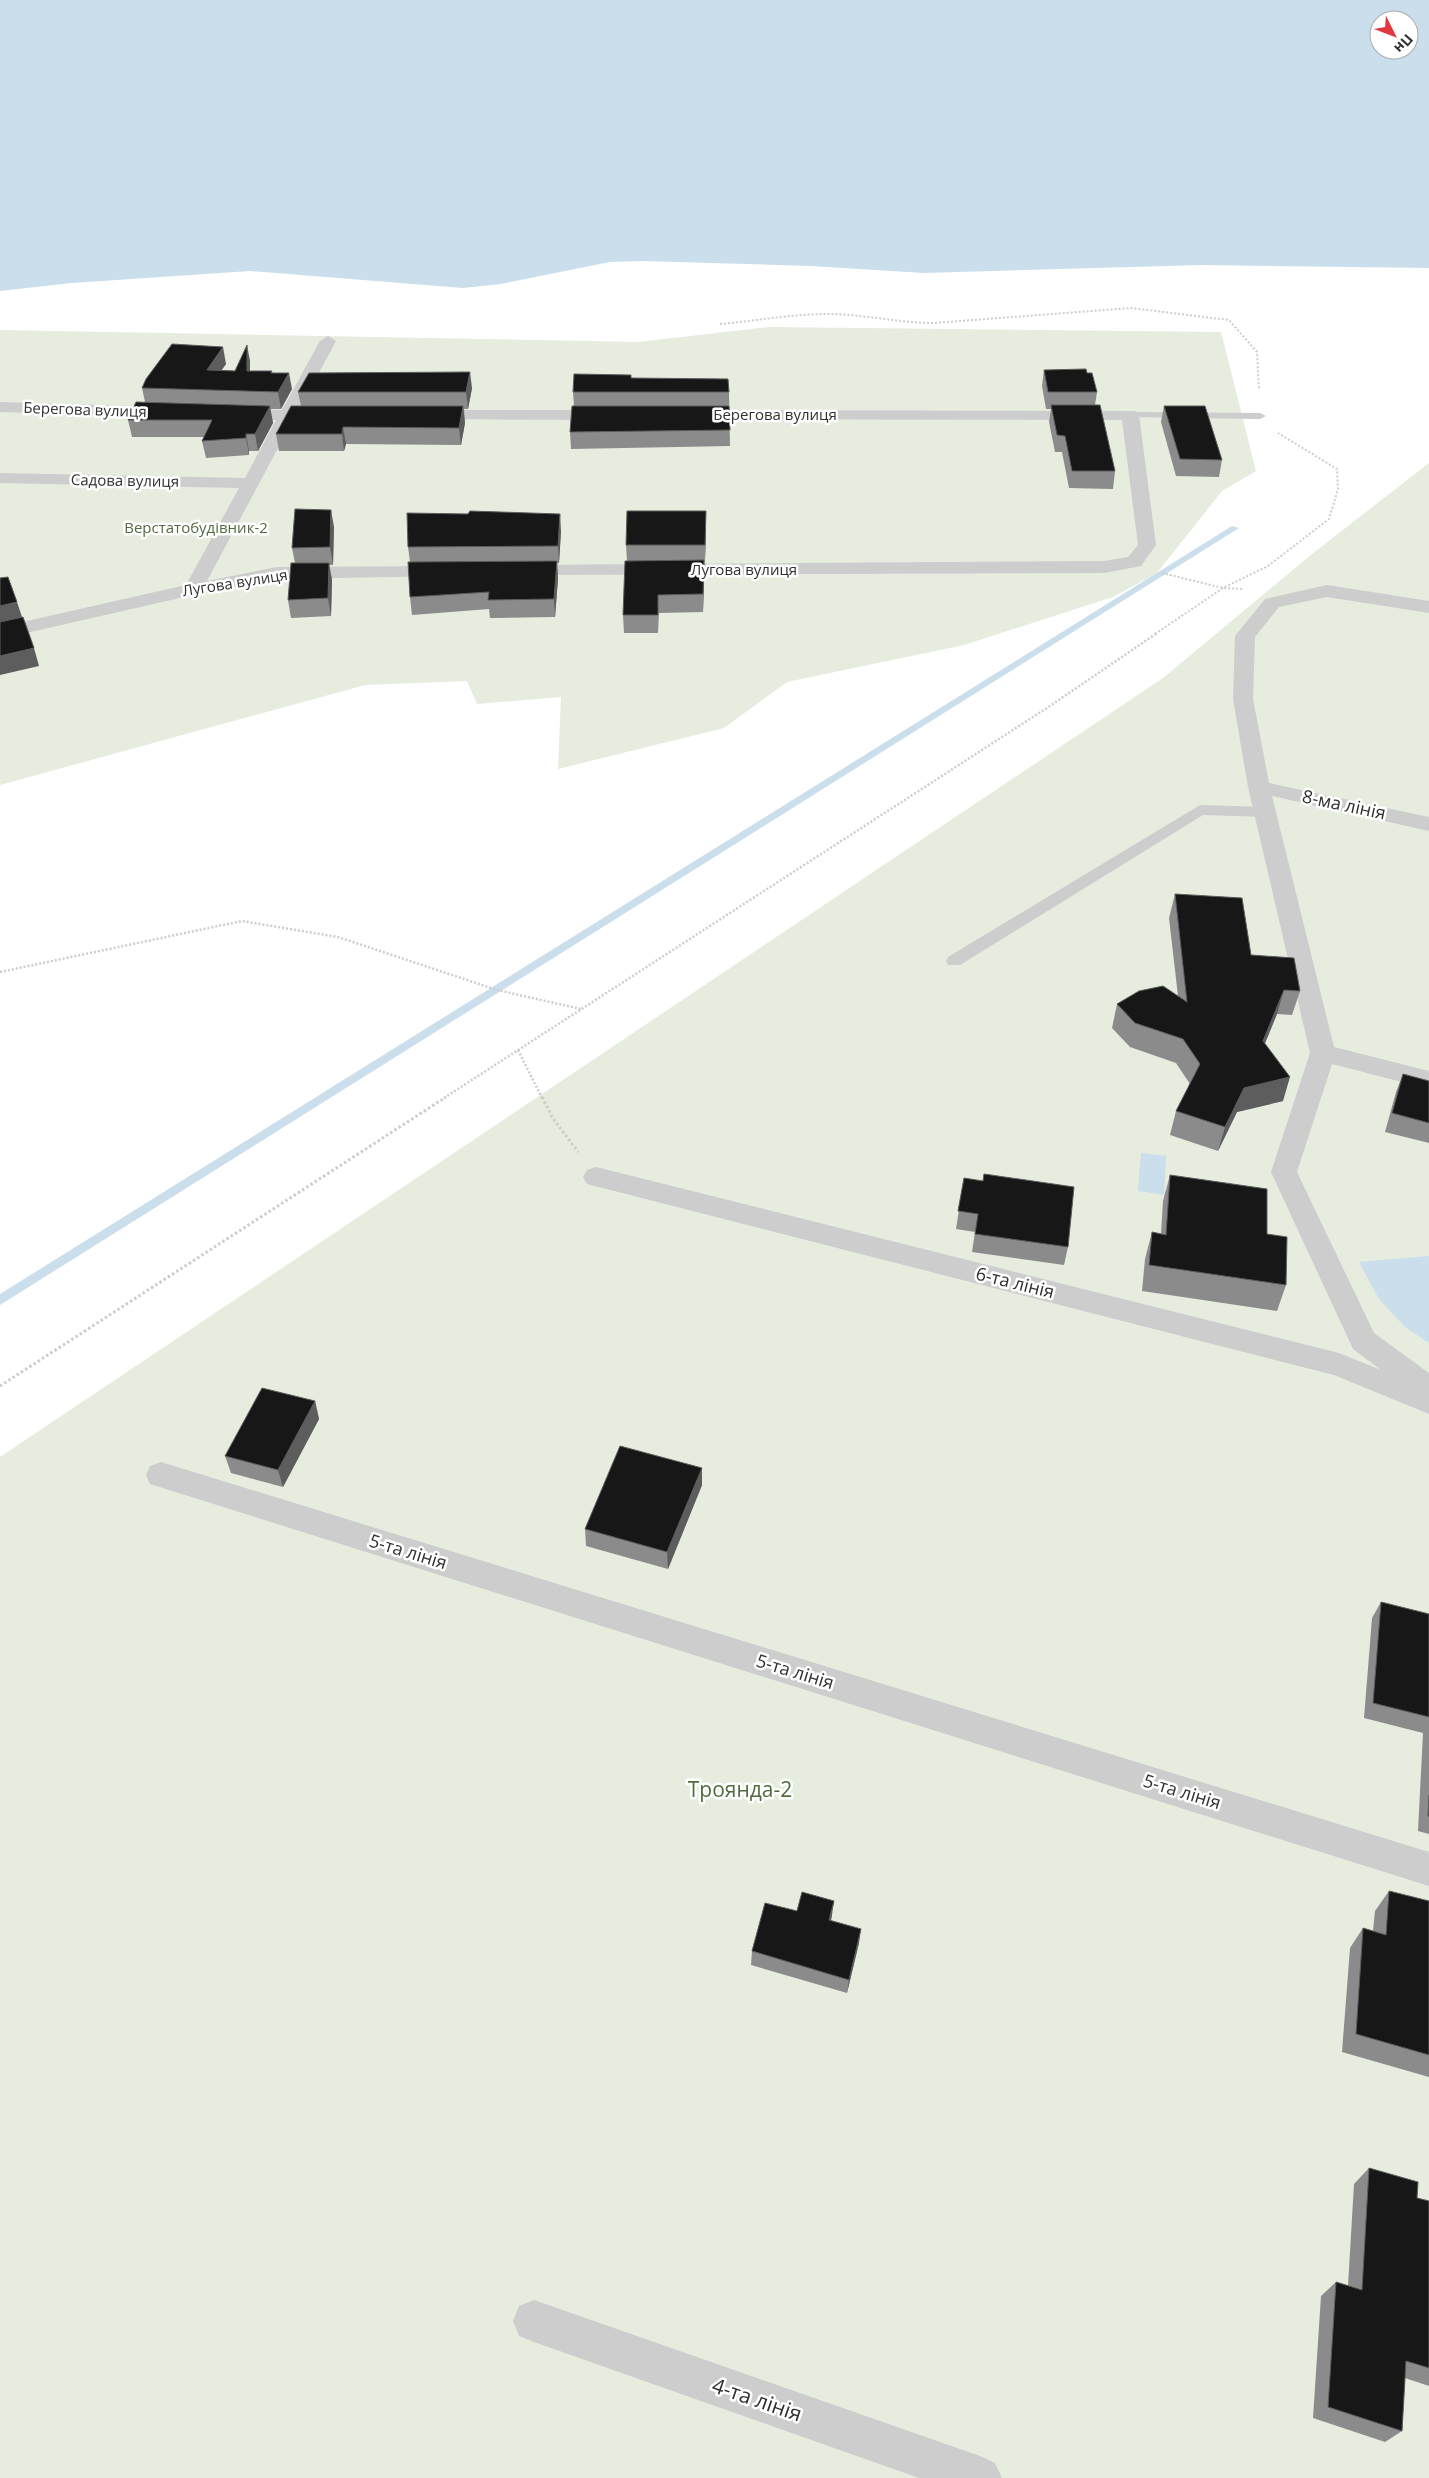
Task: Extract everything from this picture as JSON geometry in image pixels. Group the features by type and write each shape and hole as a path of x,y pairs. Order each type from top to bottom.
{"street":[{"path":"193,589 328,340"},
{"name":"Берегова вулиця","path":"0,407 188,413"},
{"path":"218,414 336,416"},
{"path":"406,415 624,415"},
{"name":"Берегова вулиця","path":"674,415 1130,415"},
{"path":"1130,415 1147,545 1134,562"},
{"name":"Садова вулиця","path":"0,478 250,483"},
{"name":"Лугова вулиця","path":"506,572 1104,567 1134,562"},
{"name":"Лугова вулиця","path":"0,633 193,589 277,573 466,572"},
{"path":"1429,606 1327,591 1272,603 1245,636 1242,699 1259,787 1323,1054 1284,1172 1363,1341 1429,1389"},
{"name":"8-ма лінія","path":"1259,787 1429,824"},
{"path":"1323,1054 1429,1080"},
{"name":"6-та лінія","path":"596,1177 1339,1365 1429,1402"},
{"name":"5-та лінія","path":"161,1475 1429,1869"},
{"name":"4-та лінія","path":"534,2321 980,2478"}],"lane":[{"path":"1130,415 1260,416"},
{"path":"954,961 1200,810 1266,812"}],"path":[{"path":"0,1386 1050,706 1223,588 1268,566 1329,519 1338,489 1338,469 1276,432 1260,416 1257,352 1229,320 1131,308 934,323 902,324 870,317 826,314 720,324"},
{"path":"1134,562 1157,573 1223,588"},
{"path":"0,972 242,921 338,937 497,990 581,1009"},
{"path":"518,1050 552,1117 596,1177"}],"green space":[{"name":"Верстатобудівник-2","path":"769,327 1221,332 1256,471 1222,491 1157,573 1113,597 964,645 787,682 724,728 558,769 561,697 477,704 467,681 365,685 0,785 0,330 638,342"},
{"name":"Троянда-2","path":"1429,463 1429,2478 0,2478 0,1457 1163,678 1312,554"}],"water":[{"path":"0,0 1429,0 1429,268 1201,265 924,273 811,266 642,261 610,262 501,284 463,288 250,271 72,283 0,291"},
{"path":"1141,1153 1166,1156 1164,1195 1138,1191"},
{"path":"1429,1256 1429,1343 1405,1327 1379,1299 1359,1262"}],"building":[{"path":"172,344 223,347 207,370 235,371 247,345 247,371 289,373 278,392 142,388 146,379"},
{"path":"1086,369 1087,373 1092,373 1097,392 1048,392 1044,370"},
{"path":"470,372 466,392 298,392 309,373"},
{"path":"574,374 631,375 631,378 728,379 729,392 573,392"},
{"path":"136,402 270,406 255,434 246,434 246,438 202,441 212,420 128,420"},
{"path":"1051,405 1100,405 1115,471 1072,471 1065,436 1057,435"},
{"path":"291,406 463,406 459,428 343,427 342,434 276,434"},
{"path":"572,406 729,406 730,430 570,432"},
{"path":"1164,406 1205,406 1222,460 1180,459"},
{"path":"295,509 331,510 330,547 292,548"},
{"path":"470,511 560,514 558,546 408,547 407,513 468,514"},
{"path":"627,511 706,511 705,545 626,545"},
{"path":"704,560 703,594 658,595 658,615 623,615 625,561"},
{"path":"557,561 554,599 488,600 489,592 410,597 408,562"},
{"path":"291,563 329,563 328,598 288,600"},
{"path":"8,577 17,602 0,606 0,578"},
{"path":"23,617 34,648 0,656 0,622"},
{"path":"1175,894 1242,898 1251,955 1294,958 1300,991 1284,990 1263,1041 1290,1077 1244,1088 1225,1127 1176,1111 1200,1064 1183,1039 1135,1023 1117,1004 1139,991 1163,986 1187,1002"},
{"path":"1403,1074 1429,1081 1429,1123 1392,1113"},
{"path":"984,1174 1074,1187 1068,1247 975,1234 978,1214 958,1211 964,1178 983,1181"},
{"path":"1170,1175 1267,1189 1267,1234 1287,1237 1286,1285 1149,1265 1152,1232 1166,1235"},
{"path":"262,1388 315,1401 278,1470 225,1456"},
{"path":"620,1446 702,1468 667,1552 585,1529"},
{"path":"1381,1602 1429,1614 1429,1717 1373,1703"},
{"path":"1389,1891 1429,1901 1429,2055 1356,2034 1363,1928 1386,1935"},
{"path":"802,1892 834,1901 829,1920 861,1929 849,1980 752,1951 765,1903 797,1911"},
{"path":"1369,2168 1418,2182 1417,2198 1429,2201 1429,2368 1406,2361 1402,2431 1328,2407 1336,2282 1362,2290"}],"waterway":[{"path":"0,1300 1235,528"}]}
